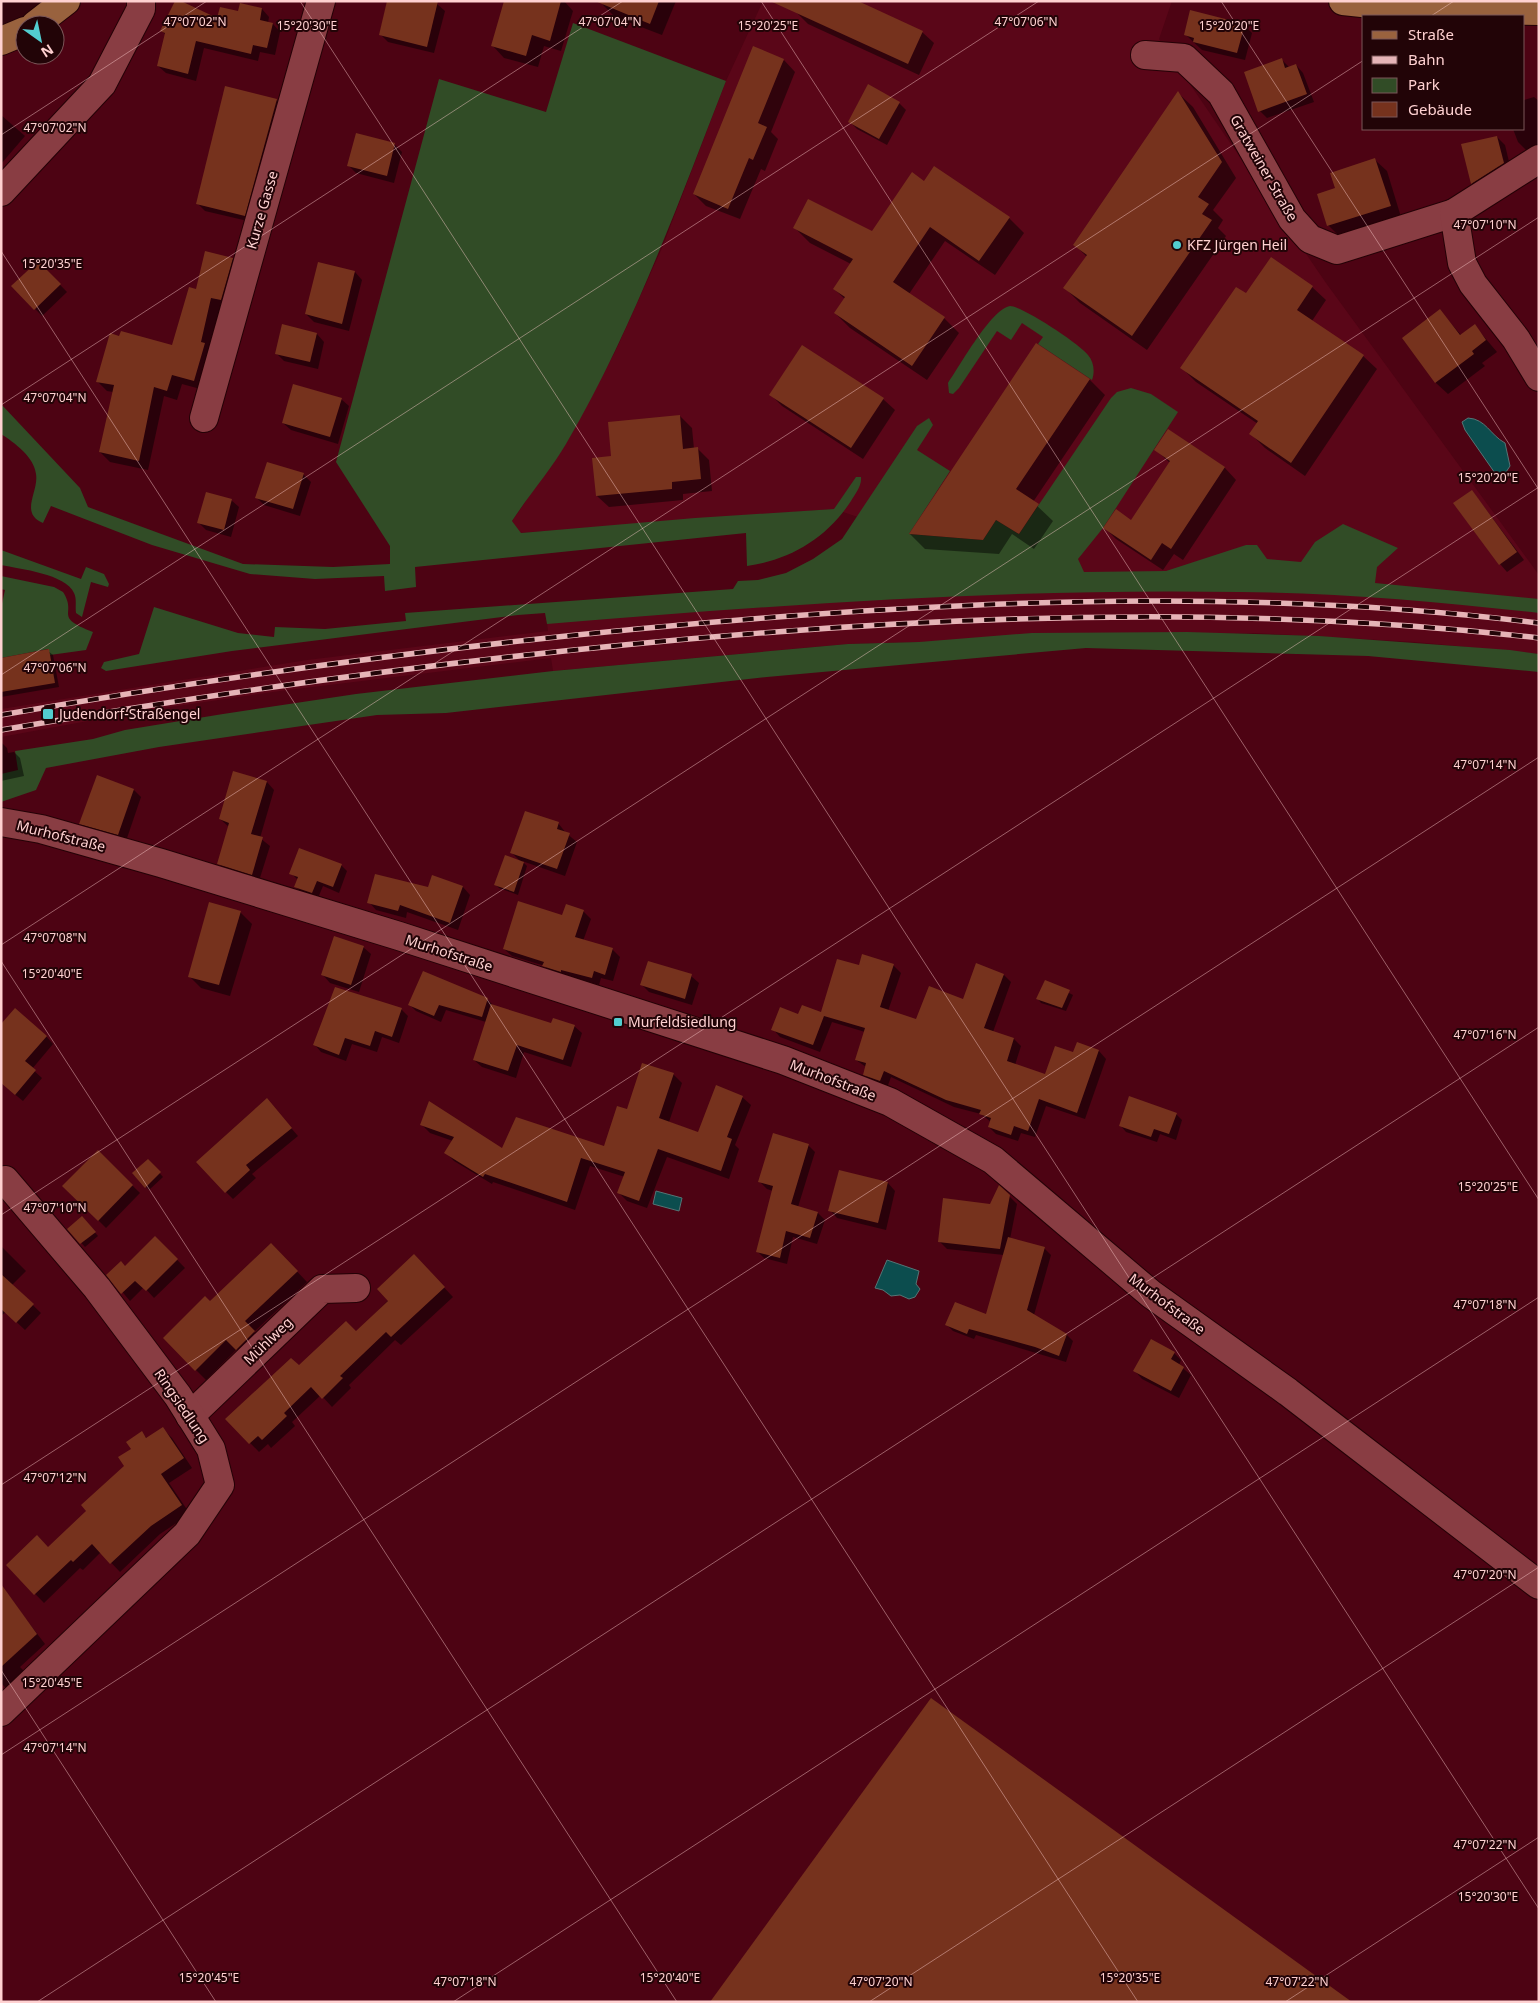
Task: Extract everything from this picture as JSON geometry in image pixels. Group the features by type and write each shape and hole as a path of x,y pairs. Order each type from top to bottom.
{"main road":[{"path":"48,15 66,1"},
{"path":"1344,1 1419,9 1536,8"},
{"path":"1,41 15,35"}],"street":[{"path":"1,192 102,84 141,9 141,1"},
{"name":"Kurze Gasse","path":"204,418 321,1"},
{"name":"Gratweiner Straße","path":"1145,55 1184,58 1221,93 1292,219 1310,239 1337,250 1454,213 1539,159"},
{"path":"1454,213 1462,264 1473,284 1516,339 1539,377"},
{"name":"Murhofstraße","path":"1,822 41,829 161,863 399,936 783,1060 890,1102 993,1160 1151,1294 1288,1392 1539,1585"},
{"name":"Ringsiedlung","path":"1,1712 187,1534 220,1485 211,1449 178,1396 97,1288 3,1179"},
{"name":"Mühlweg","path":"190,1416 322,1289 356,1288"}],"shaded area":[{"path":"1,1 66,1 43,15 15,15 15,32 1,41"},
{"path":"763,1 1172,1 1159,39 1326,283 1539,575 1539,654 1415,642 1255,633 848,644 553,671 551,658 280,691 137,712 1,737 1,709 307,660 548,631 546,613 762,597 983,540 909,534 834,509 520,533 512,521 565,445 615,352 662,248 726,81"}],"green space":[{"path":"573,23 726,81 672,220 613,356 566,444 512,521 521,533 695,518 834,509 856,477 861,477 856,493 831,526 792,553 778,559 747,566 746,533 415,567 416,587 385,591 384,576 315,579 250,574 152,545 51,506 43,523 36,519 32,514 31,508 36,474 28,456 1,434 1,404 80,488 88,507 243,564 333,567 390,564 390,546 336,462 439,79 546,112"},
{"path":"1010,306 1038,319 1083,350 1093,364 1092,380 1038,344 1043,337 1022,323 1011,340 997,331 959,388 953,394 949,393 948,383 976,339 1002,309"},
{"path":"1131,388 1151,394 1178,412 1103,528 1078,559 1084,572 1166,571 1246,545 1257,545 1267,559 1301,562 1315,542 1343,524 1398,548 1377,567 1375,583 1539,599 1539,613 1465,605 1315,594 1153,591 980,595 807,604 547,624 545,613 518,615 232,651 106,671 101,668 104,662 139,654 154,607 238,633 274,637 275,627 325,629 406,621 405,613 733,589 738,581 758,580 786,573 813,559 842,539 917,426 929,418 933,425 917,450 950,471 909,534 983,540 996,520 1019,534 1111,398 1117,392"},
{"path":"1,550 81,579 86,567 104,574 109,584 108,587 91,582 82,617 76,613 74,593 62,581 42,573 1,565"},
{"path":"1,576 54,587 63,592 67,600 69,618 81,627 93,632 86,650 50,655 48,649 1,658 1,608 5,590 1,589"},
{"path":"1187,632 1319,636 1510,650 1539,654 1539,672 1368,656 1086,648 767,677 446,713 377,715 159,747 46,768 36,790 1,802 1,774 18,770 15,751 93,739 125,730 356,694 553,671 848,644 919,642 1032,633"}],"water":[{"path":"1468,418 1484,424 1505,443 1510,466 1502,478 1497,476 1465,430 1462,422"},
{"path":"656,1191 682,1198 679,1211 653,1204"},
{"path":"887,1260 919,1271 916,1284 920,1289 915,1297 909,1299 900,1295 891,1296 883,1290 875,1288"}],"building":[{"path":"175,1 181,1 217,18 220,7 238,11 240,3 262,8 260,20 273,23 267,48 253,45 251,54 196,41 188,74 157,66 165,33 160,31"},
{"path":"387,1 438,1 427,47 379,35"},
{"path":"504,1 561,1 550,41 532,35 526,56 491,46"},
{"path":"595,1 659,1 650,24"},
{"path":"770,1 858,1 923,31 908,64"},
{"path":"1190,10 1245,24 1237,53 1193,42 1194,38 1184,35"},
{"path":"753,46 784,59 758,123 767,127 753,160 749,158 728,209 693,194"},
{"path":"1282,58 1285,68 1296,64 1307,94 1258,112 1244,72"},
{"path":"868,84 900,102 879,139 848,122"},
{"path":"225,86 277,99 245,216 196,204"},
{"path":"1178,91 1222,162 1198,197 1209,204 1202,214 1212,220 1132,336 1063,288 1087,255 1073,245"},
{"path":"356,133 395,143 387,176 347,166"},
{"path":"1497,136 1504,163 1471,184 1461,144"},
{"path":"1375,158 1391,206 1327,226 1317,194 1335,188 1330,173"},
{"path":"934,166 1010,217 979,261 930,227 893,282 945,317 912,366 834,313 845,297 833,289 853,259 793,228 808,199 872,231 912,172 924,181"},
{"path":"205,251 233,258 221,300 211,298 201,342 205,343 194,381 172,375 167,391 154,387 139,461 99,452 114,385 96,382 110,333 119,336 121,331 172,345 189,287 196,289"},
{"path":"1271,257 1313,286 1297,310 1364,355 1291,463 1249,434 1258,421 1180,368 1236,287 1246,293"},
{"path":"38,261 61,284 34,310 11,286"},
{"path":"318,262 355,271 342,324 305,314"},
{"path":"1440,309 1460,335 1475,324 1486,340 1472,351 1474,354 1435,383 1402,338"},
{"path":"282,324 317,333 310,362 275,354"},
{"path":"1036,343 1090,379 1016,489 1039,504 1019,534 996,520 983,540 909,534"},
{"path":"802,345 884,398 851,448 769,395"},
{"path":"293,384 342,398 330,437 282,423"},
{"path":"680,415 683,449 698,447 701,479 672,482 672,489 596,496 592,458 611,456 608,422"},
{"path":"1168,429 1225,467 1171,549 1162,543 1151,560 1103,528 1116,509 1131,520 1170,461 1154,450"},
{"path":"267,462 304,473 293,509 255,498"},
{"path":"1472,490 1517,552 1499,565 1453,503"},
{"path":"206,492 232,499 224,530 197,523"},
{"path":"49,649 55,683 1,692 1,658"},
{"path":"233,771 267,781 251,834 263,837 252,875 217,864 229,823 219,819"},
{"path":"97,775 134,789 118,835 79,824"},
{"path":"525,811 559,822 557,829 570,833 557,869 510,853"},
{"path":"299,848 342,864 333,887 317,881 312,893 294,887 298,877 289,874"},
{"path":"505,855 524,862 514,892 494,885"},
{"path":"375,874 428,887 432,875 463,886 450,923 400,905 398,911 367,903"},
{"path":"518,901 562,915 566,904 584,910 575,937 613,948 605,975 594,971 592,978 561,970 561,972 542,966 544,962 503,949"},
{"path":"209,902 241,911 219,985 188,977"},
{"path":"334,936 364,946 351,985 321,975"},
{"path":"862,954 894,964 880,1007 916,1019 929,986 963,999 976,963 1004,974 984,1028 1014,1038 1007,1061 1045,1074 1055,1046 1073,1052 1077,1042 1099,1050 1077,1113 1039,1099 1028,1131 1014,1126 1011,1135 988,1127 991,1118 979,1114 981,1110 946,1100 884,1071 880,1081 863,1075 866,1063 855,1060 865,1028 824,1016 813,1045 771,1030 780,1007 798,1014 802,1005 821,1012 837,959 859,965"},
{"path":"648,961 692,974 685,999 640,985"},
{"path":"423,971 488,998 482,1017 439,1005 434,1016 408,1005"},
{"path":"1045,980 1070,990 1062,1008 1036,999"},
{"path":"335,987 402,1008 392,1037 375,1031 370,1046 345,1038 339,1055 313,1045"},
{"path":"491,1004 551,1023 553,1018 575,1025 563,1060 517,1045 508,1071 473,1060"},
{"path":"15,1008 47,1036 25,1061 36,1070 15,1095 1,1083 1,1024"},
{"path":"642,1063 674,1073 659,1118 698,1132 716,1085 743,1096 727,1137 732,1139 721,1171 658,1149 639,1201 617,1193 625,1172 581,1158 567,1202 485,1174 483,1177 444,1153 454,1137 420,1125 429,1101 502,1148 516,1117 604,1146 617,1106 627,1109"},
{"path":"1129,1096 1177,1113 1169,1134 1154,1129 1151,1137 1119,1126"},
{"path":"267,1098 292,1128 246,1165 250,1170 225,1193 196,1162"},
{"path":"773,1133 809,1144 791,1204 818,1212 810,1238 786,1231 780,1258 756,1252 773,1186 758,1182"},
{"path":"98,1150 133,1185 98,1221 62,1186"},
{"path":"148,1159 161,1172 145,1188 132,1173"},
{"path":"839,1170 888,1182 878,1223 828,1211"},
{"path":"999,1185 1010,1195 1000,1249 938,1242 943,1198 990,1204"},
{"path":"82,1216 96,1232 80,1244 67,1229"},
{"path":"155,1236 178,1259 146,1291 135,1281 121,1294 106,1275 121,1261 125,1266"},
{"path":"1008,1237 1045,1247 1027,1310 1067,1334 1059,1356 1035,1347 969,1329 967,1334 945,1325 955,1302 986,1314"},
{"path":"271,1243 298,1271 245,1321 255,1331 236,1350 226,1340 195,1371 163,1338 205,1296 210,1301"},
{"path":"414,1254 445,1287 391,1337 386,1332 340,1376 343,1378 322,1399 311,1387 284,1413 287,1416 262,1440 258,1436 249,1444 225,1419 291,1358 299,1365 346,1321 356,1331 388,1301 377,1289"},
{"path":"1,1274 34,1304 16,1323 1,1309"},
{"path":"1151,1339 1175,1352 1171,1359 1184,1367 1171,1391 1133,1371"},
{"path":"163,1427 184,1458 161,1474 182,1505 151,1526 110,1564 92,1544 73,1562 71,1560 34,1595 6,1565 37,1535 48,1547 86,1511 81,1505 124,1466 118,1457 131,1449 126,1442 142,1431 146,1438"},
{"path":"1,1584 37,1634 1,1667"},
{"path":"931,1698 1352,2002 710,2002"}],"railway":[{"path":"1,715 191,684 381,657 572,635 861,611 1054,602 1249,602 1346,606 1539,623"},
{"path":"1,730 94,714 373,673 560,651 847,627 1045,618 1243,618 1440,628 1539,638"}],"place":[{"name":"KFZ Jürgen Heil","path":"1177,245"},
{"name":"Judendorf-Straßengel","path":"48,714"},
{"name":"Murfeldsiedlung","path":"618,1022"}]}
